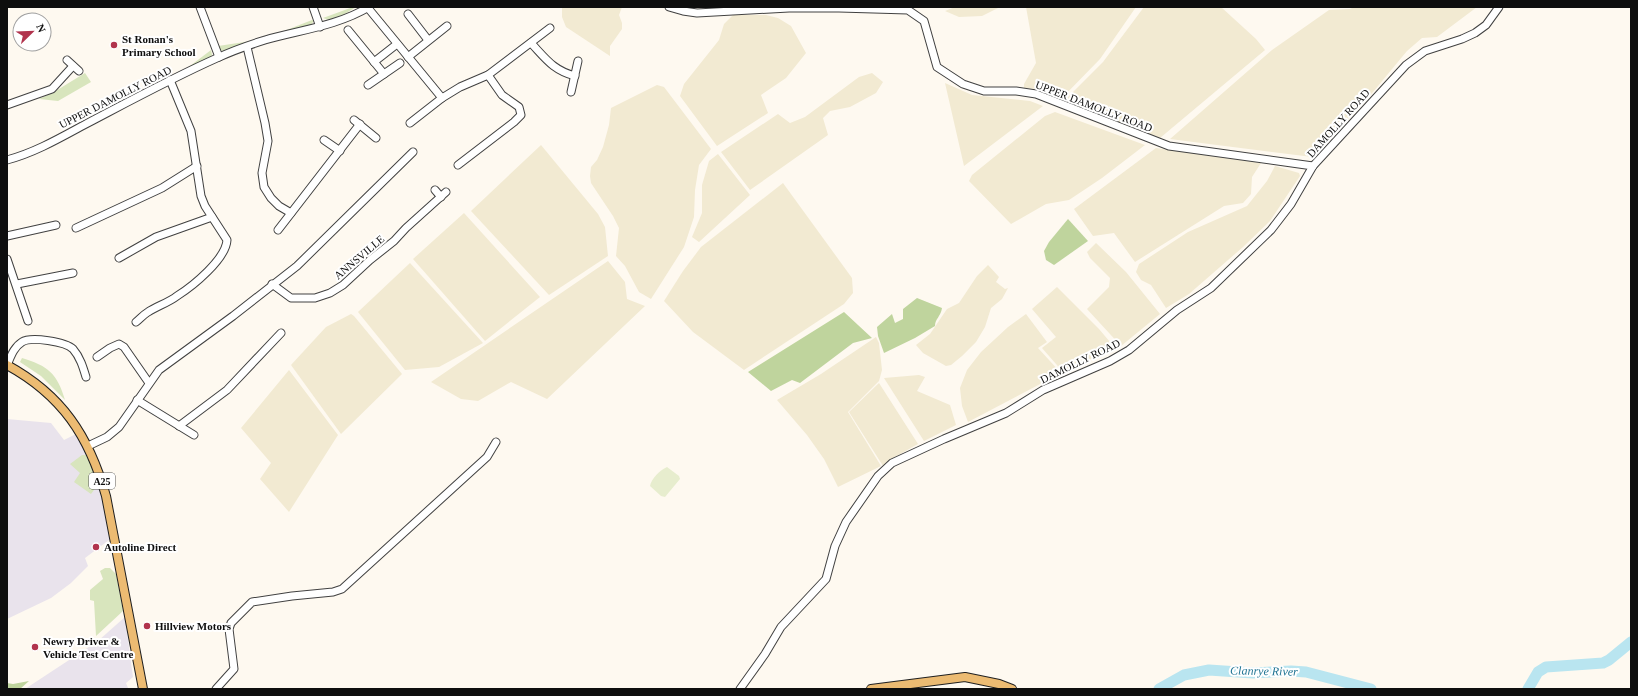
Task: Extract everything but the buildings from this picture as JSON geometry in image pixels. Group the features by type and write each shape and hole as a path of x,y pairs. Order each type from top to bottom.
{"main road":[{"name":"A25","path":"7,365 36,383 65,411 88,446 97,465 106,496 143,689"},
{"path":"871,689 965,677 999,684 1012,689"}],"street":[{"path":"200,7 218,57"},
{"path":"313,7 320,27"},
{"path":"369,7 397,44 442,98"},
{"name":"UPPER DAMOLLY ROAD","path":"7,160 16,158 48,144 170,80 218,57 264,41 320,27 353,16 369,7"},
{"name":"UPPER DAMOLLY ROAD","path":"669,7 697,13 803,8 908,10 924,21 937,67 963,84 984,91 1016,91 1036,94 1169,146 1313,166"},
{"name":"DAMOLLY ROAD","path":"740,689 765,654 781,627 826,579 835,546 846,522 878,476 892,463 1006,413 1043,390 1110,361 1129,350 1177,310 1211,288 1271,230 1291,204 1313,166 1406,65 1425,51 1476,34 1486,25 1499,7"},
{"path":"408,14 428,40"},
{"path":"408,57 447,26"},
{"path":"410,123 442,98 460,87 488,75 550,28"},
{"path":"348,30 384,74"},
{"path":"531,43 554,67 563,73 575,76"},
{"path":"374,62 397,44"},
{"path":"247,47 268,141 262,173 264,187 271,198 291,213"},
{"path":"7,105 52,89 76,68 67,60"},
{"path":"571,92 578,61"},
{"path":"368,85 400,63"},
{"path":"458,165 514,122 520,115 519,107 502,95 488,75"},
{"path":"136,322 148,312 184,292 223,252 226,240 205,206 201,196 191,131 170,80"},
{"path":"278,230 340,151 357,122 376,138"},
{"path":"324,140 340,151"},
{"path":"88,446 107,437 119,427 159,370 233,316 272,284 297,266 413,152"},
{"path":"76,228 162,188 196,166"},
{"name":"ANNSVILLE","path":"272,284 290,298 315,298 330,293 343,285 370,260 394,241 406,228 444,194 435,190"},
{"path":"119,258 156,237 212,217"},
{"path":"7,236 56,225"},
{"path":"7,259 17,284 28,321"},
{"path":"17,284 73,273"},
{"path":"180,426 227,390 281,333"},
{"path":"7,365 15,348 24,340 40,340 63,343 72,348 80,359 86,377"},
{"path":"97,358 110,348 119,344 124,346 149,383"},
{"path":"137,400 194,435"},
{"path":"216,689 234,669 229,629 231,623 252,602 332,592 342,589 487,457 496,442"}],"shaded area":[{"path":"562,7 622,7 619,15 622,23 622,29 610,46 610,56 566,27 562,17"},
{"path":"955,7 1000,7 982,16 959,17 945,11"},
{"path":"1026,7 1136,7 1100,59 1060,100 1039,89 1024,88 1024,84 1036,63"},
{"path":"1144,7 1221,7 1256,39 1265,50 1160,138 1063,102 1103,62"},
{"path":"1354,7 1477,7 1437,37 1422,38 1407,51 1373,92 1312,157 1170,139 1272,50 1329,10 1350,9"},
{"path":"733,15 766,15 778,18 791,26 806,53 786,78 761,95 768,113 717,146 680,96 684,84 719,40 724,24"},
{"path":"872,73 883,82 876,93 850,107 830,111 823,118 828,135 750,190 721,152 778,114 790,123 805,117 859,77"},
{"path":"945,83 972,95 1030,101 1043,106 964,166"},
{"path":"657,85 664,87 711,149 699,165 695,190 694,217 684,247 651,299 639,292 625,266 616,256 619,228 613,216 591,183 590,176 591,167 597,160 603,147 609,125 611,108"},
{"path":"1055,112 1145,145 1102,178 1069,200 1046,204 1011,224 969,181 972,175 1045,116"},
{"path":"541,145 598,214 605,227 608,256 549,295 471,211"},
{"path":"1156,148 1261,163 1252,177 1251,194 1243,203 1224,206 1135,262 1114,233 1093,236 1074,209"},
{"path":"718,154 750,195 699,242 692,237 702,213 702,185 709,161"},
{"path":"1275,166 1299,173 1300,176 1270,221 1243,247 1189,294 1166,308 1151,285 1141,280 1136,272 1139,264 1188,232 1247,206 1267,181"},
{"path":"783,183 852,278 853,293 844,304 744,370 693,332 664,301 683,271 701,247"},
{"path":"464,213 540,297 485,341 413,259"},
{"path":"1096,243 1126,272 1160,314 1121,346 1087,309 1109,287 1110,278 1090,258 1087,252"},
{"path":"608,261 625,282 627,299 645,306 547,399 511,382 478,401 461,399 431,382"},
{"path":"410,263 483,343 439,367 405,370 358,312"},
{"path":"988,265 999,277 996,282 1005,289 1008,288 1002,299 991,308 985,327 976,342 951,365 946,366 923,353 916,345 930,334 947,309 959,303 977,276"},
{"path":"1057,287 1099,329 1115,348 1063,372 1042,348 1056,337 1032,309"},
{"path":"351,314 402,374 341,434 291,365 326,327"},
{"path":"1026,314 1047,342 1038,348 1061,373 968,422 962,406 960,388 967,370 981,352 1008,327"},
{"path":"876,337 879,343 882,370 879,381 848,412 881,466 838,487 824,459 807,435 777,400 821,374"},
{"path":"289,370 338,435 289,512 260,479 271,463 241,428"},
{"path":"919,375 925,377 917,391 950,405 956,425 924,441 884,378"},
{"path":"879,383 918,444 893,458 883,466 849,412"},
{"path":"7,419 51,423 64,440 78,433 117,534 85,558 88,566 71,583 51,598 7,619"},
{"path":"125,617 133,677 126,683 128,688 25,689 98,641"}],"green space":[{"path":"356,7 343,15 329,20 323,18"},
{"path":"312,20 314,21 308,27 284,31"},
{"path":"258,40 226,52 220,50 218,46"},
{"path":"211,50 212,55 210,58 186,69"},
{"path":"85,73 91,82 58,101 39,99 54,92"},
{"path":"1068,219 1088,241 1054,265 1046,260 1044,251 1049,242"},
{"path":"917,298 942,308 935,326 915,338 884,353 878,336 877,327 892,314 895,323 903,319 903,309"},
{"path":"844,312 872,338 853,343 800,383 792,380 771,391 748,372"},
{"path":"22,358 39,364 50,372 59,383 65,400 41,376 20,362"},
{"path":"82,455 89,457 99,483 91,494 74,482 80,473 70,464"},
{"path":"667,467 679,476 680,479 665,497 661,496 650,486 656,475"},
{"path":"105,568 110,568 116,574 123,611 96,636 94,601 90,600 90,590 103,579 100,571"},
{"path":"29,681 20,689 7,689 7,683 13,684"}],"waterway":[{"name":"Clanrye River","path":"1528,689 1538,672 1546,667 1603,663 1631,642"},
{"name":"Clanrye River","path":"1159,689 1184,675 1209,670 1253,673 1291,671 1306,672 1371,689"}],"place":[{"name":"St Ronan's Primary School","path":"114,45"},
{"name":"Autoline Direct","path":"96,547"},
{"name":"Hillview Motors","path":"147,626"},
{"name":"Newry Driver & Vehicle Test Centre","path":"35,647"}]}
